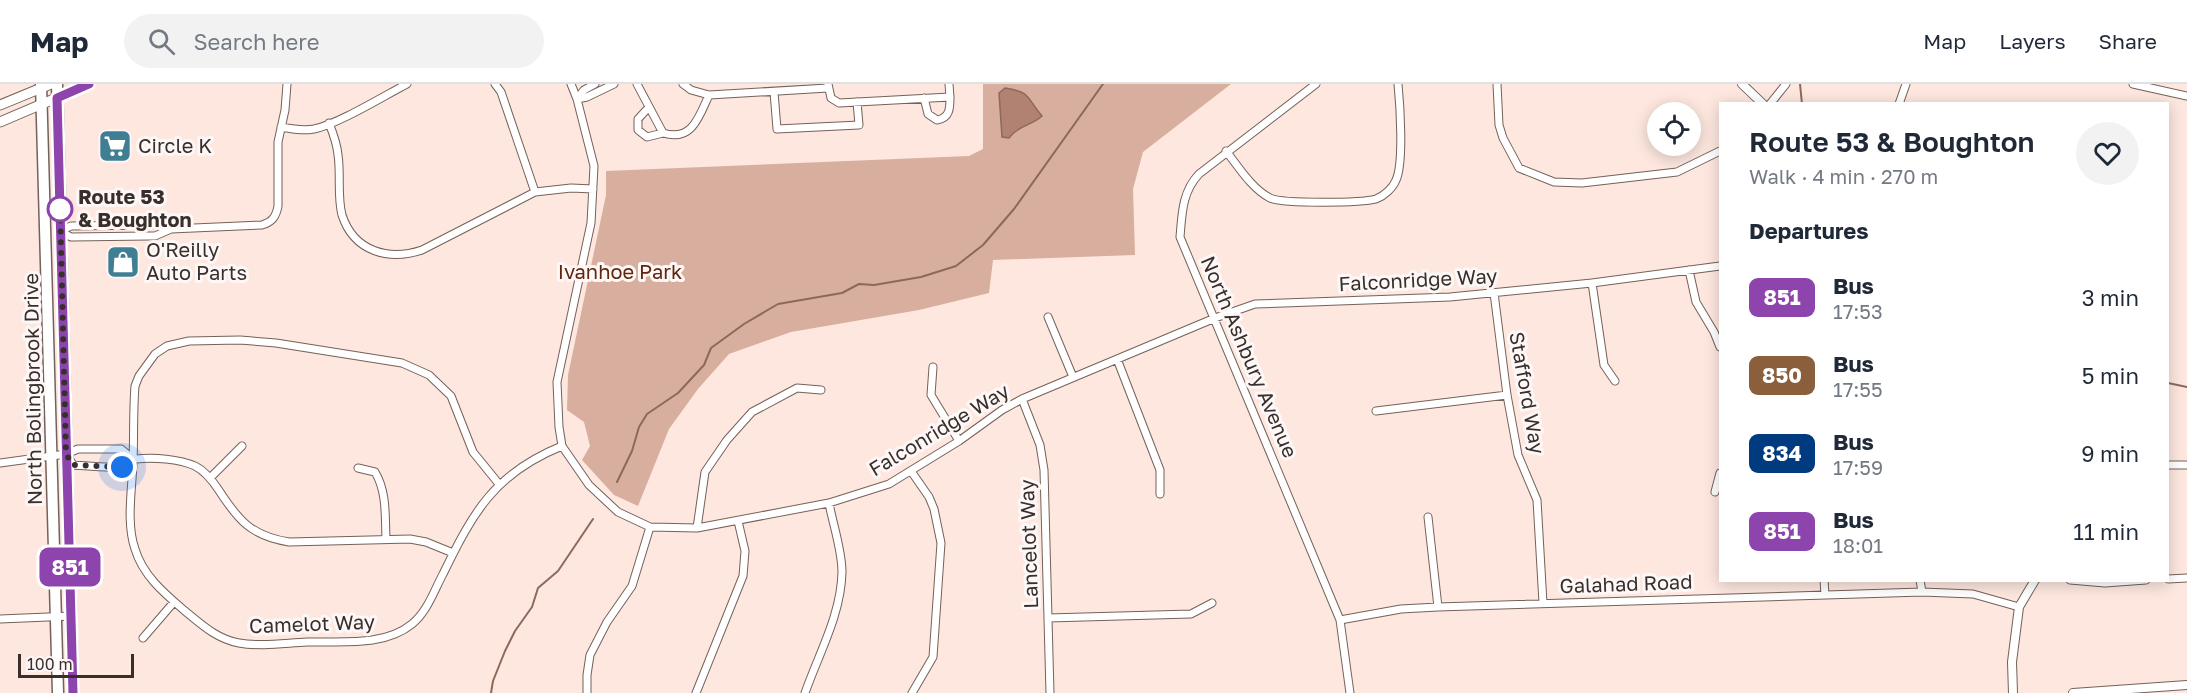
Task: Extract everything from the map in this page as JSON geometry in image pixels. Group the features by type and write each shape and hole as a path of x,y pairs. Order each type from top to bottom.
{"main road":[{"name":"North Bolingbrook Drive","path":"57,84 73,693"},
{"path":"0,122 89,84"},
{"name":"North Bolingbrook Drive","path":"44,85 42,105 58,693"},
{"path":"0,105 44,85"}],"street":[{"path":"60,231 71,226 155,225 171,229 269,223 277,213 278,206 277,158 287,84"},
{"path":"281,127 297,130 315,129 406,84"},
{"path":"495,84 501,92 535,192"},
{"name":"Falconridge Way","path":"570,84 577,99 594,166 591,223 557,382 562,446 589,485 611,506 618,512 650,527 697,528 738,521 829,503 889,484 1022,399 1243,307 1262,303 1494,293 1719,266"},
{"path":"577,99 584,90 596,84"},
{"path":"577,99 587,97 614,84"},
{"path":"637,84 663,133"},
{"path":"683,84 691,90 709,95 774,92 828,86 831,98 839,103 950,97"},
{"path":"924,98 928,114 933,119 941,119 949,112 950,84"},
{"name":"North Ashbury Avenue","path":"1316,84 1199,174 1189,188 1183,204 1180,237 1340,620 1350,693"},
{"path":"1226,151 1257,188 1271,198 1292,201 1376,199 1390,189 1397,180 1400,163 1398,84"},
{"path":"1497,84 1499,125 1503,138 1519,168 1554,182 1582,183 1677,172 1719,151"},
{"path":"1742,84 1762,102"},
{"path":"1772,102 1786,84"},
{"path":"1900,102 1906,84"},
{"path":"2133,84 2187,96"},
{"path":"774,92 777,129 859,125 857,102"},
{"path":"649,107 638,119 638,130 647,137 663,133 672,136 686,134 697,121 709,95"},
{"path":"329,123 338,155 342,214 349,229 359,242 374,251 389,255 406,255 422,250 535,192 571,188 593,189"},
{"path":"60,231 71,237 155,236 171,229"},
{"path":"1689,270 1696,302 1719,344"},
{"path":"1592,283 1604,365 1615,381"},
{"name":"Stafford Way","path":"1494,293 1507,394 1518,455 1537,500 1544,603"},
{"path":"1048,317 1072,377"},
{"name":"Camelot Way","path":"499,484 473,452 451,396 429,375 402,363 258,341 189,341 167,346 155,354 142,370 135,386 131,526 134,549 156,585 174,602 210,632 240,643 382,639 396,636 413,624 426,608 479,507 499,484 540,455 562,446"},
{"path":"1117,359 1161,470 1160,494"},
{"path":"933,367 931,395 959,441"},
{"path":"697,528 705,472 727,440 752,412 797,388 821,390"},
{"path":"1376,411 1507,394"},
{"name":"Lancelot Way","path":"1022,399 1042,458 1050,693"},
{"path":"210,478 242,446"},
{"path":"0,463 66,454 78,449 121,449 133,459 181,461 198,467 210,478 232,511 244,524 255,532 272,539 289,542 410,539 426,542 453,553"},
{"path":"66,454 73,465 122,467 133,459"},
{"path":"2169,465 2187,465"},
{"path":"358,468 375,472 381,482 384,492 386,539"},
{"path":"911,471 929,497 934,509 941,543 933,657 912,693"},
{"path":"1715,492 1719,477"},
{"path":"805,693 832,625 840,598 842,570 829,503"},
{"path":"1428,517 1438,607"},
{"path":"696,693 743,576 746,551 738,521"},
{"path":"587,693 590,655 607,622 633,586 650,527"},
{"path":"2169,579 2187,578"},
{"path":"1824,582 1825,595"},
{"path":"1920,582 1922,592"},
{"path":"2013,693 2012,662 2019,608 2034,582"},
{"path":"2093,582 2119,582"},
{"name":"Galahad Road","path":"1340,620 1401,609 1438,607 1922,592 1973,594 2019,608"},
{"path":"143,638 174,602"},
{"path":"1048,618 1191,614 1212,603"},
{"path":"0,620 72,616"},
{"path":"2073,693 2187,686"}],"green space":[{"name":"Ivanhoe Park","path":"983,84 1231,84 1143,152 1133,189 1135,255 993,260 989,293 919,310 791,332 729,354 698,389 669,429 638,506 614,495 582,460 590,446 584,422 567,410 568,375 606,195 606,171 969,156 983,149"}],"shaded area":[{"path":"1005,88 1024,94 1042,116 1017,130 1009,138 1002,137 999,93"}],"waterway":[{"path":"617,482 632,451 639,427 647,414 678,393 704,365 711,348 744,324 778,304 842,293 859,284 874,285 921,277 956,266 983,245 1014,209 1103,84"},
{"path":"1800,84 1802,102"},
{"path":"2169,383 2187,387"},
{"path":"491,693 493,681 505,651 515,631 532,607 538,588 558,571 593,519"}],"bus line":[{"name":"851","path":"73,693 57,98 89,84"}],"place":[{"name":"Circle K","path":"115,146"},
{"name":"Route 53 & Boughton","path":"60,209"},
{"name":"O'Reilly Auto Parts","path":"123,262"}],"route":[{"path":"60,209 60,204 66,454 73,465 122,467"}]}
